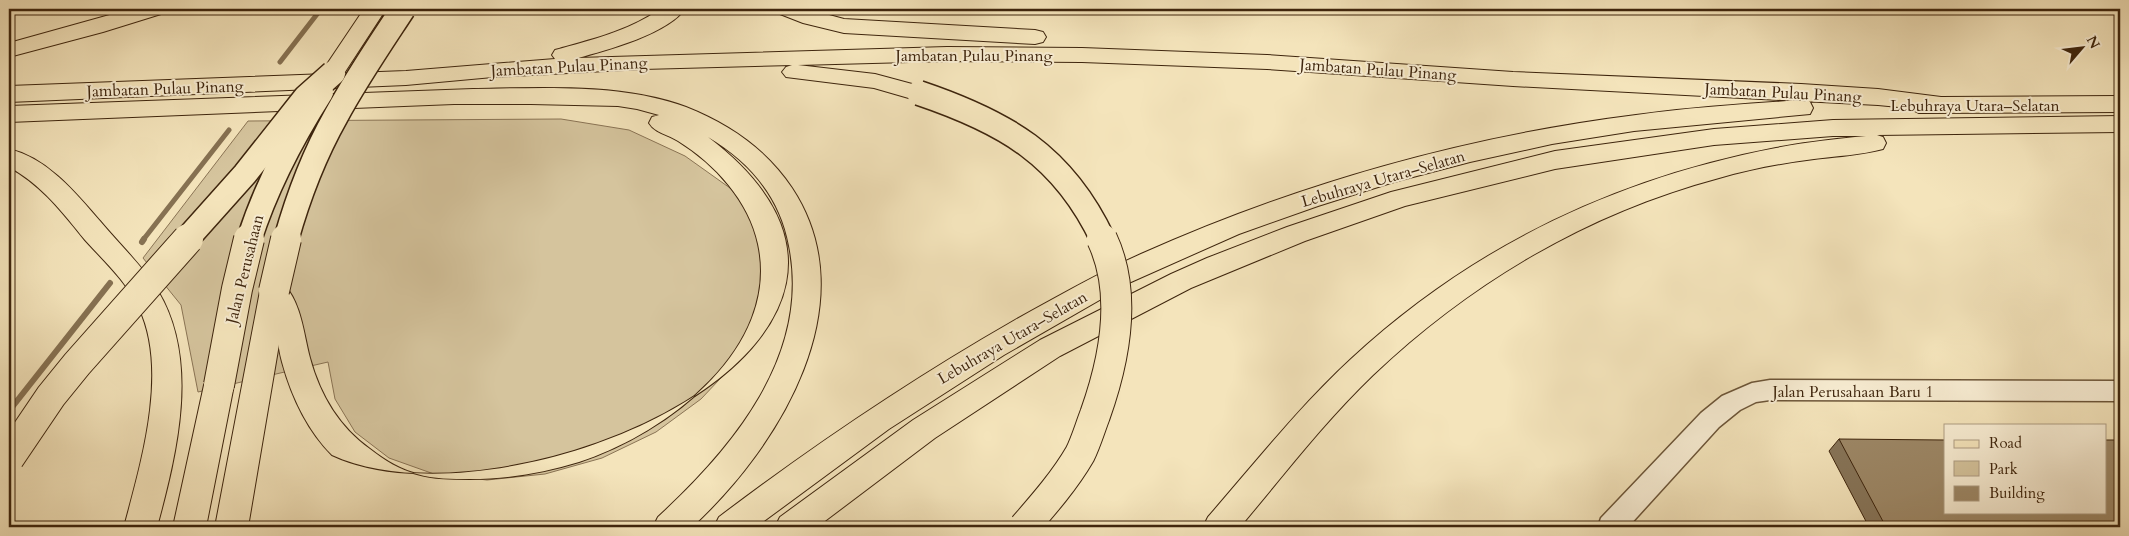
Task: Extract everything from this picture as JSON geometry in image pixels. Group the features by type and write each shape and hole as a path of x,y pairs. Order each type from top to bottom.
{"main road":[{"path":"9,50 153,9"},
{"name":"Jalan Perusahaan","path":"189,527 219,385 236,288 250,236 264,196 290,141 376,9"},
{"name":"Jalan Perusahaan","path":"231,527 274,291 292,218 311,167 336,116 403,9"},
{"path":"493,70 594,47 645,27 674,9"},
{"path":"788,9 811,18 844,26 1131,44 1199,50 1267,62"},
{"name":"Jambatan Pulau Pinang","path":"9,94 406,78 493,70 643,62 947,54 1082,55 1267,62 1512,79 1801,92 1878,97 1938,104"},
{"path":"643,62 705,68 824,74 875,81 919,93 979,116 1014,136 1041,154 1067,182 1088,211 1099,232 1111,266 1117,304 1110,364 1103,392 1080,453 1044,505 1024,527"},
{"path":"9,458 51,396 77,364 245,174 306,97 333,73"},
{"name":"Jambatan Pulau Pinang","path":"9,114 491,96 574,98"},
{"path":"574,98 612,97 647,103 718,131 754,156 766,168 790,205 800,230 808,277 807,301 797,344 786,373 759,426 741,453 719,480 670,527"},
{"path":"274,291 282,300 287,312 292,342 304,388 340,443 362,461 385,476 407,486 428,491 455,493 515,491 556,482 584,473 633,453 657,440 680,425 723,389 741,368 756,344 773,303 777,265 774,248 754,200 730,170 696,142 665,124 612,107 574,98"},
{"name":"Lebuhraya Utara–Selatan","path":"731,527 877,419 985,351 1123,274 1235,225 1393,172 1541,137 1602,127 1707,114 1768,109 1938,104 2120,104"},
{"name":"Lebuhraya Utara–Selatan","path":"792,527 924,429 1050,348 1217,266 1296,234 1385,203 1518,168 1646,146 1772,131 1974,125 2120,124"},
{"path":"1220,527 1325,405 1363,367 1406,328 1466,282 1536,238 1607,204 1642,191 1713,170 1777,156 1921,137 1974,125"},
{"path":"9,157 44,178 68,201 147,296 161,328 166,364 165,410 141,527"}],"street":[{"name":"Jalan Perusahaan Baru 1","path":"1611,527 1710,420 1731,403 1752,393 1770,390 2120,391"}],"green space":[{"path":"561,119 629,130 685,156 737,193 769,250 760,324 736,362 701,399 656,432 602,458 545,474 487,480 434,474 389,458 355,432 335,399 328,362 198,392 181,305 143,258 248,121"}],"building":[{"path":"1839,439 1944,440 1944,514 2106,514 2106,440 2120,440 2120,527 1886,527"}],"waterway":[{"path":"280,62 321,9"},
{"path":"143,240 229,130"},
{"path":"9,411 110,283"}]}
